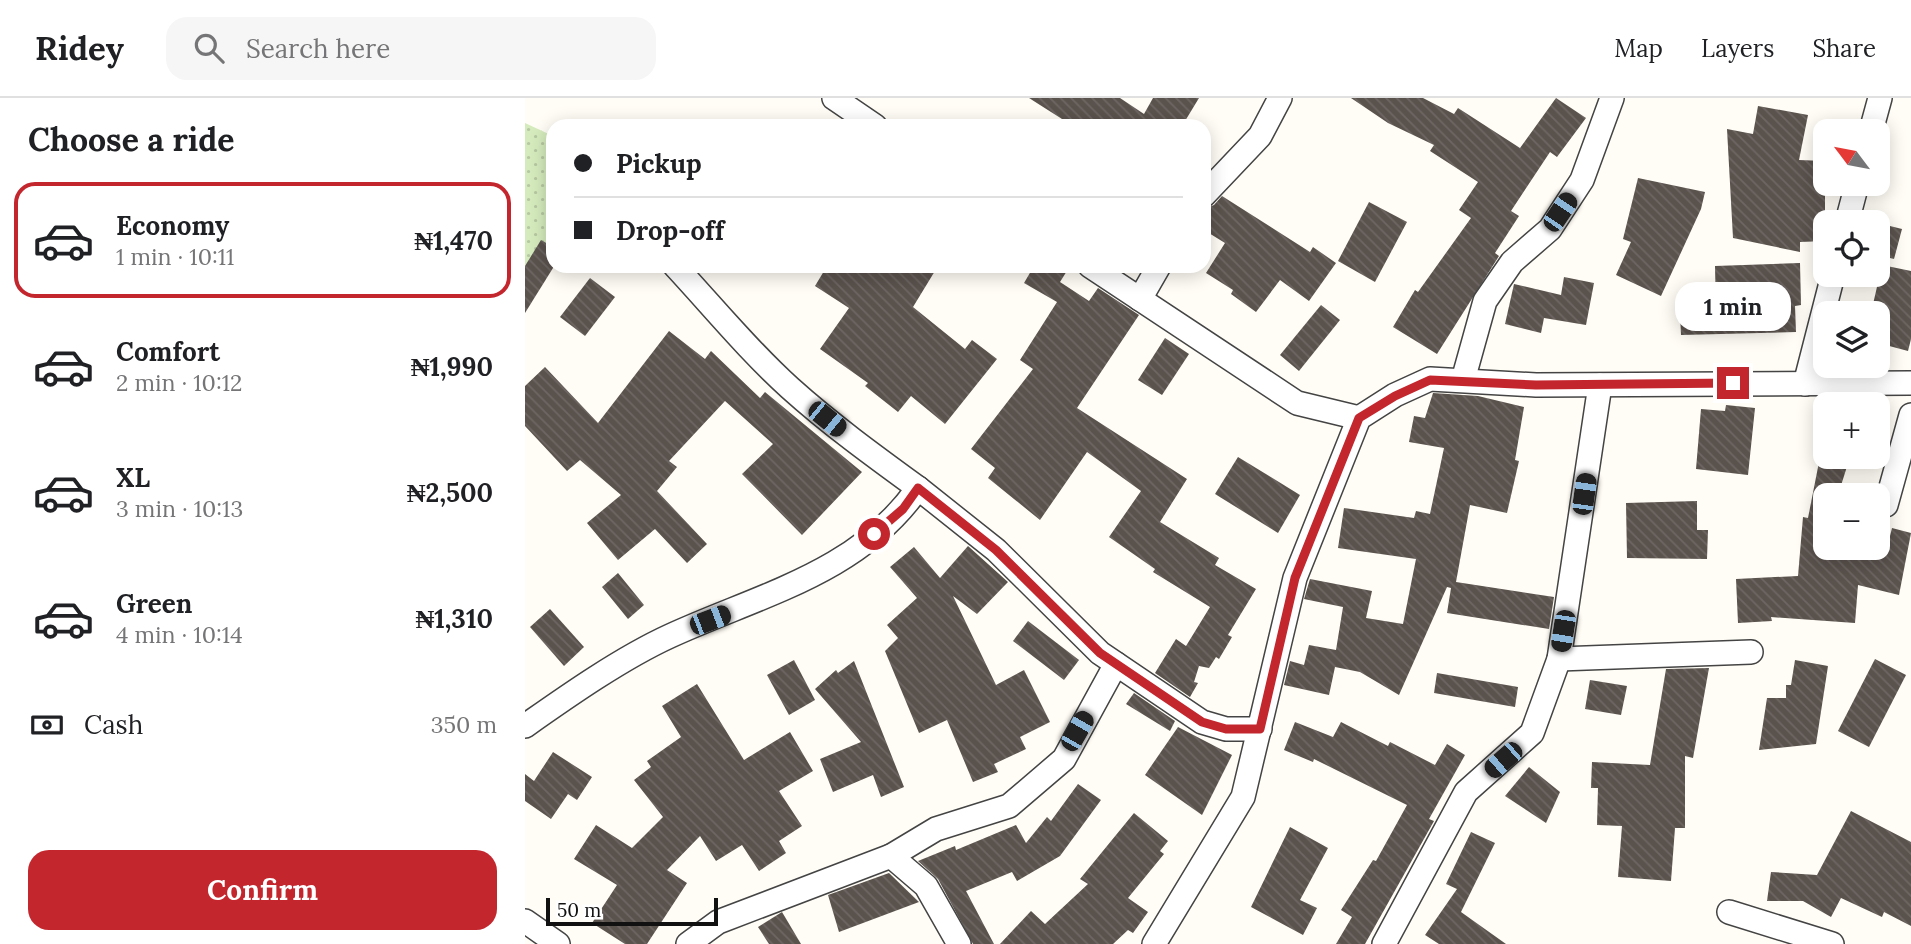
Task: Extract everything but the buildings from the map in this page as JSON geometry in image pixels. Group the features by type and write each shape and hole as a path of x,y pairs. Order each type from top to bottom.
{"street":[{"path":"834,98 865,119"},
{"path":"1211,188 1260,136 1280,98"},
{"path":"1463,380 1485,301 1512,262 1550,229 1582,180 1612,98"},
{"path":"1874,119 1880,98"},
{"path":"682,273 791,388 996,550 1095,648 1202,722 1226,729 1260,729"},
{"path":"1101,273 1240,369 1297,403 1359,418"},
{"path":"1140,299 1155,273"},
{"path":"1805,384 1830,287"},
{"path":"1154,944 1243,797 1295,578 1359,418 1395,396 1430,380 1536,385 1911,383"},
{"path":"1384,944 1466,792 1532,733 1559,659 1600,385"},
{"path":"1890,491 1911,415"},
{"path":"525,726 669,636 798,583 845,558 903,509 918,488"},
{"path":"1559,659 1751,652"},
{"path":"688,944 718,922 891,856 936,829 1009,806 1041,781 1063,759 1116,664"},
{"path":"891,856 926,886 959,944"},
{"path":"1729,912 1832,944"},
{"path":"525,920 558,944"}],"green space":[{"path":"525,123 546,133 546,270 525,305"}],"route":[{"path":"874,534 903,509 918,488 996,550 1100,653 1202,722 1215,728 1260,729 1295,578 1359,418 1395,396 1430,380 1536,385 1733,383"}]}
